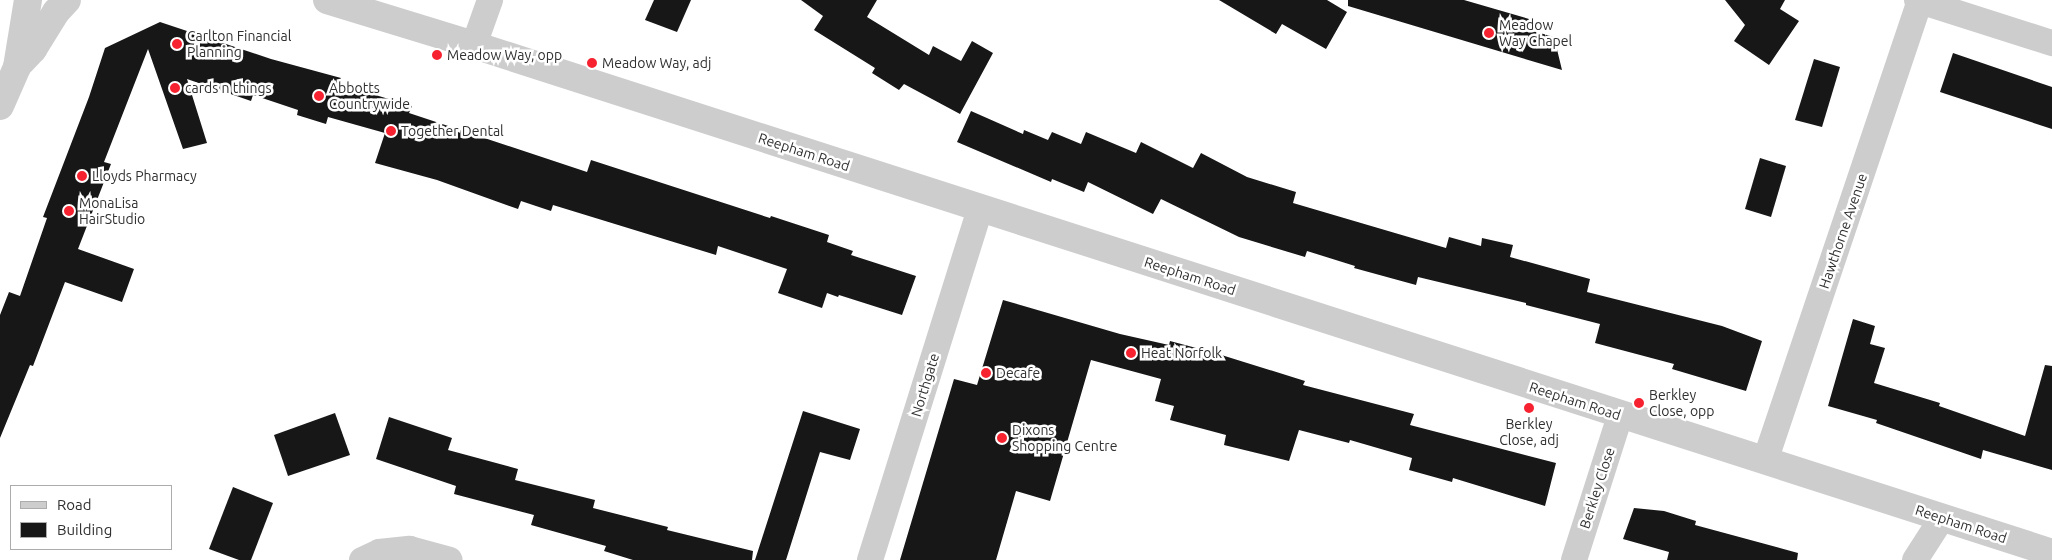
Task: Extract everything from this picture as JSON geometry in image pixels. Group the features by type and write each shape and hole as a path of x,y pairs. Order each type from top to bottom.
{"street":[{"path":"0,106 17,67 28,0"},
{"path":"17,67 33,49 56,12 67,0"},
{"name":"Reepham Road","path":"327,0 474,45 1620,416 2052,553"},
{"path":"474,45 490,0"},
{"name":"Hawthorne Avenue","path":"1765,461 1918,1 2052,43"},
{"name":"Northgate","path":"870,560 980,209"},
{"name":"Berkley Close","path":"1574,560 1620,416"},
{"path":"1916,560 1942,518"},
{"path":"362,560 379,552 410,549 450,560"}],"building":[{"path":"654,0 691,0 677,32 645,20"},
{"path":"801,0 877,0 867,17 929,55 933,46 961,61 972,41 993,53 960,114 904,84 899,90 872,73 875,68 814,30 823,16"},
{"path":"1219,0 1327,0 1347,12 1326,49 1282,24 1276,34"},
{"name":"Meadow Way Chapel","path":"1348,0 1464,0 1529,19 1526,29 1554,37 1562,70 1348,6"},
{"path":"1725,0 1785,0 1780,9 1799,21 1769,65 1734,41 1745,25"},
{"path":"160,22 271,59 341,78 339,84 412,106 409,113 587,172 591,160 770,218 771,216 829,235 827,242 853,251 851,255 916,276 902,315 827,293 822,308 778,293 787,269 718,246 716,255 553,205 551,211 521,201 518,209 437,180 375,163 385,133 328,117 326,124 297,115 298,110 253,95 251,101 187,79 207,143 183,149 148,49 104,162 111,164 78,249 134,269 122,302 65,282 33,366 30,365 0,438 0,315 9,292 20,296 47,218 43,217 89,97 105,48"},
{"path":"1953,53 2052,87 2052,129 1940,92"},
{"path":"1814,59 1840,67 1822,127 1795,120"},
{"path":"971,111 1023,134 1024,130 1048,140 1052,132 1081,144 1086,132 1136,153 1141,142 1193,168 1201,153 1247,177 1296,192 1293,203 1446,248 1449,237 1481,246 1482,238 1513,245 1510,257 1590,279 1587,292 1722,326 1762,341 1746,391 1672,369 1674,364 1595,343 1600,324 1526,305 1526,303 1418,277 1416,285 1354,268 1355,266 1307,251 1305,257 1239,237 1161,199 1153,214 1088,182 1084,192 1052,179 1051,182 957,142"},
{"path":"1760,158 1786,166 1771,217 1745,209"},
{"path":"1003,300 1120,334 1169,345 1170,341 1215,353 1305,381 1303,385 1414,414 1410,425 1556,463 1545,506 1453,478 1452,482 1409,470 1412,458 1350,440 1349,443 1299,430 1289,461 1224,445 1226,435 1170,420 1174,406 1155,401 1161,379 1091,360 1050,501 1016,491 996,560 900,560 954,379 977,385"},
{"path":"1853,319 1875,326 1870,344 1885,348 1874,383 1940,403 1939,406 2025,436 2045,365 2052,366 2052,470 1983,450 1981,459 1876,423 1877,420 1828,406"},
{"path":"803,411 860,429 850,460 820,452 786,560 755,560"},
{"path":"335,413 350,455 288,476 274,435"},
{"path":"389,417 452,438 448,450 518,469 515,480 595,500 593,508 668,527 667,530 753,551 752,560 633,560 604,551 606,546 531,525 534,515 454,494 456,486 376,459"},
{"path":"233,487 273,503 251,560 239,560 209,549"},
{"path":"1634,508 1664,511 1696,521 1695,525 1798,553 1797,560 1667,560 1669,552 1623,539"}],"place":[{"name":"Meadow Way Chapel","path":"1489,33"},
{"name":"Carlton Financial Planning","path":"177,44"},
{"name":"Meadow Way, opp","path":"437,55"},
{"name":"Meadow Way, adj","path":"592,63"},
{"name":"cards n things","path":"175,88"},
{"name":"Abbotts Countrywide","path":"319,96"},
{"name":"Together Dental","path":"391,131"},
{"name":"Lloyds Pharmacy","path":"82,176"},
{"name":"MonaLisa HairStudio","path":"69,211"},
{"name":"Heat Norfolk","path":"1131,353"},
{"name":"Decafe","path":"986,373"},
{"name":"Berkley Close, opp","path":"1639,403"},
{"name":"Berkley Close, adj","path":"1529,408"},
{"name":"Dixons Shopping Centre","path":"1002,438"}]}
